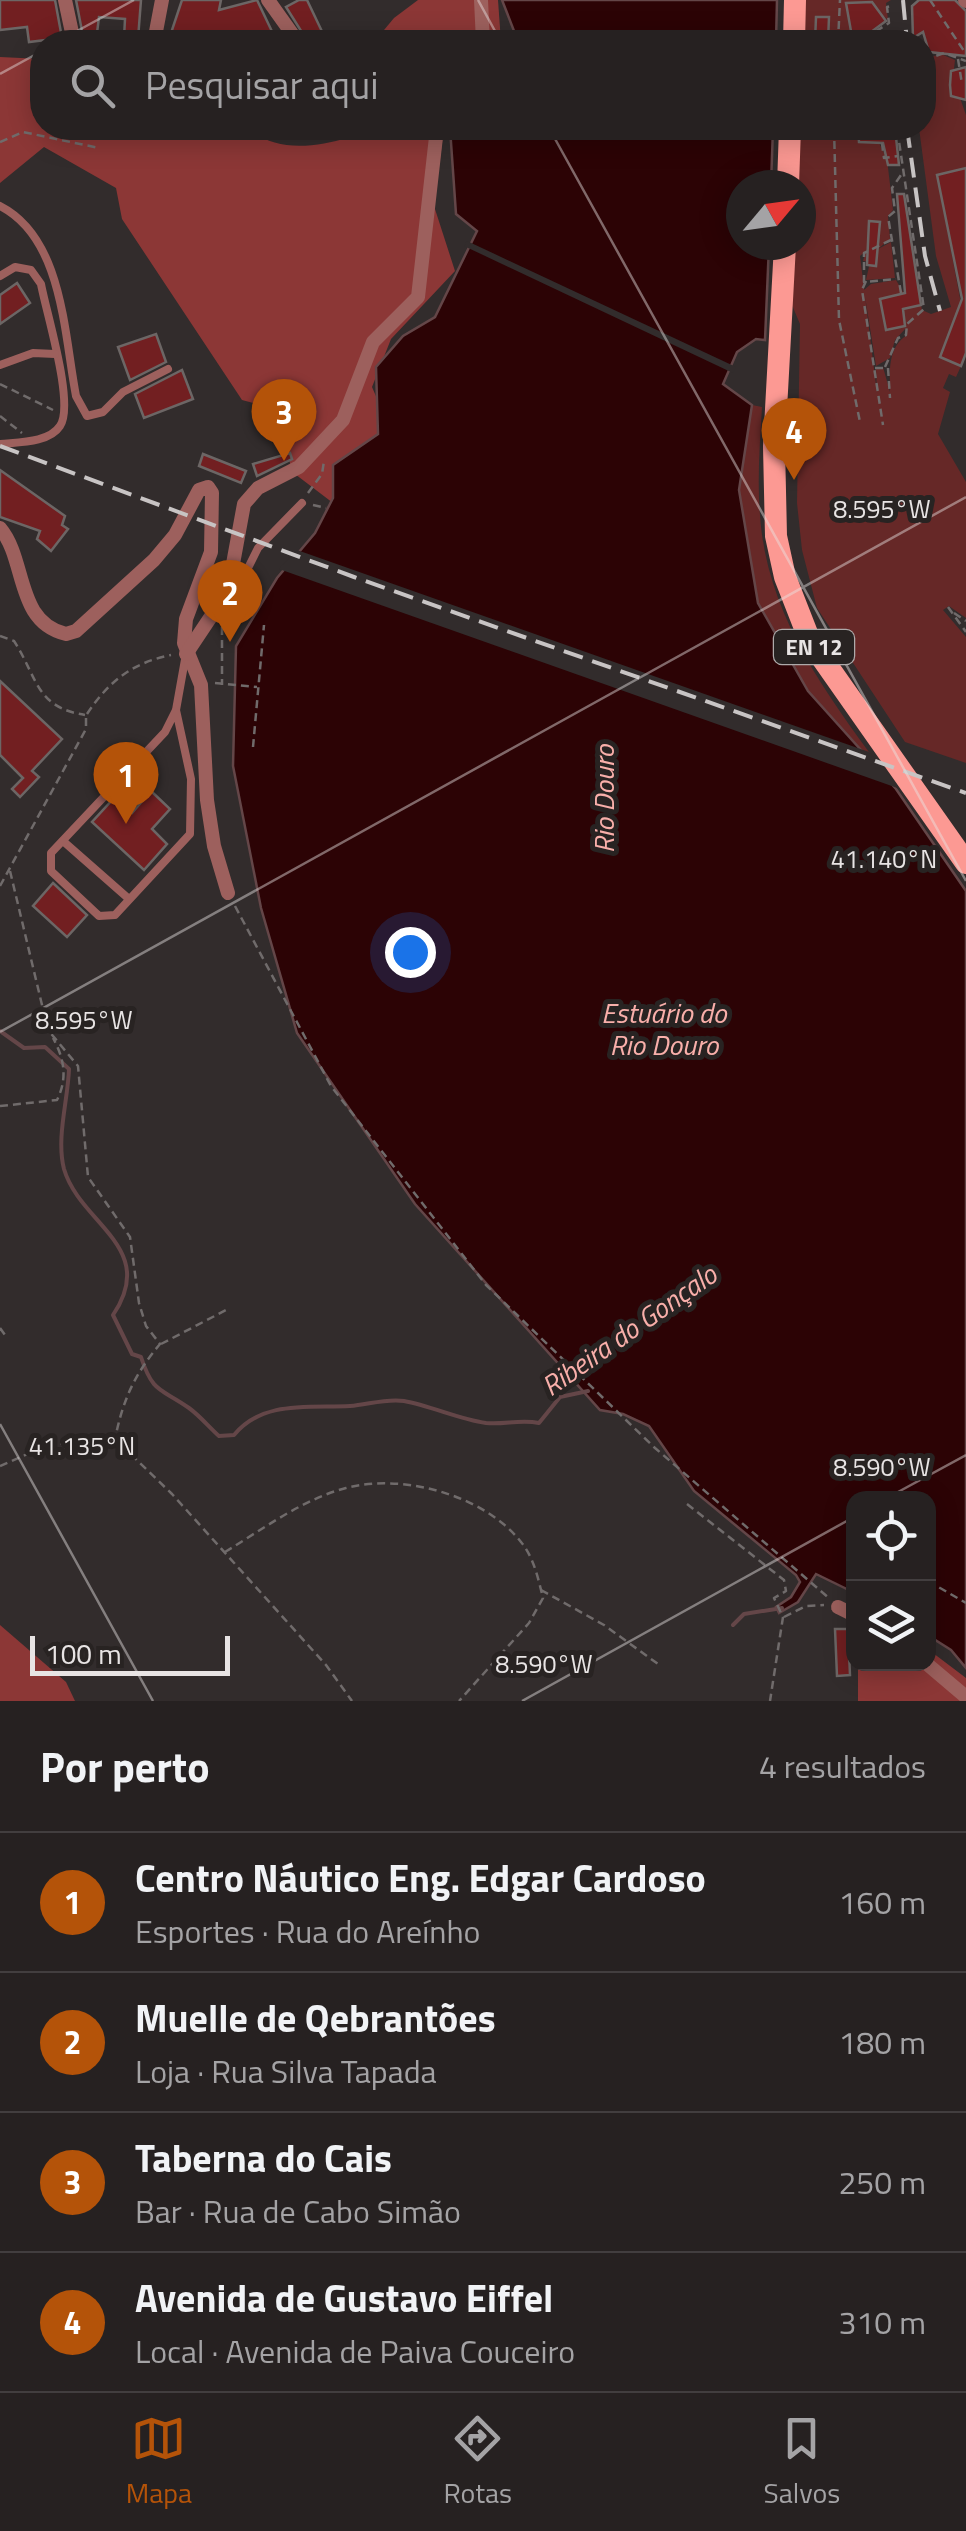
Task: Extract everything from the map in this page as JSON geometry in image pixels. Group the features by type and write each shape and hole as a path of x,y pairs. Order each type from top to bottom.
{"main road":[{"path":"794,30 795,0"},
{"path":"789,170 790,140"},
{"name":"EN 12","path":"784,260 774,446 776,536 795,606 810,640 966,863"}],"street":[{"path":"66,0 72,30"},
{"path":"156,30 162,0"},
{"path":"268,0 289,30"},
{"path":"481,0 482,30"},
{"path":"186,654 226,594 244,504 258,488 290,474 342,420 370,346 420,293 437,140"},
{"path":"0,528 10,541 32,608 46,625 66,634 76,630 154,560 174,535 199,490 208,487 215,500 211,552 186,619 186,654 201,685 206,800 228,893"},
{"path":"838,1607 846,1611"},
{"path":"936,1671 966,1696"}],"lane":[{"path":"0,206 19,215 46,254 76,396 87,416 103,412 123,392 168,369"},
{"path":"0,276 15,268 31,270 41,284 66,405 60,426 49,434 0,444"},
{"path":"0,365 34,353 55,354"},
{"path":"226,594 245,574 258,548 302,503"},
{"path":"176,710 192,779 190,834 115,915 99,916 51,871 51,853 165,732 176,710 186,654"},
{"path":"63,841 129,899"}],"path":[{"path":"839,30 840,0"},
{"path":"930,0 966,54"},
{"path":"878,30 889,23 887,7 891,6"},
{"path":"936,56 944,54 966,61"},
{"path":"958,58 964,72 962,84"},
{"path":"0,142 23,132 30,133"},
{"path":"62,140 100,148"},
{"path":"834,140 839,320 860,422"},
{"path":"881,140 884,158 900,156"},
{"path":"890,398 884,367 898,338 906,335 907,324 924,309 898,140"},
{"path":"900,292 888,217 894,211 892,188 902,174"},
{"path":"883,425 862,290 866,282 864,253 877,250 892,239"},
{"path":"866,282 898,278"},
{"path":"874,368 884,367"},
{"path":"0,384 63,416"},
{"path":"0,416 18,426 24,442"},
{"path":"302,503 326,508"},
{"path":"226,594 232,604 219,648 222,685 258,688"},
{"path":"948,606 966,632"},
{"path":"952,613 966,621"},
{"path":"253,747 264,626"},
{"path":"0,636 14,641 42,694 59,710 86,715"},
{"path":"0,886 33,819 86,729 86,715 107,683 134,667 186,654"},
{"path":"0,1106 57,1100 63,1089 64,1058 50,1032 10,871"},
{"path":"228,893 330,1086 486,1285 654,1448 838,1607"},
{"path":"50,1032 78,1066 88,1176 130,1237 139,1303 146,1326 160,1344"},
{"path":"116,1440 122,1404 136,1373 160,1344 230,1308"},
{"path":"0,1328 5,1335"},
{"path":"0,1466 48,1445 116,1440"},
{"path":"116,1440 224,1552 326,1665 352,1701"},
{"path":"224,1552 310,1502 347,1488 396,1482 448,1494 495,1518 521,1542 535,1565 543,1598 529,1623 459,1701"},
{"path":"687,1504 784,1580 786,1590 774,1598 783,1618 770,1701"},
{"path":"936,1585 966,1604"},
{"path":"541,1589 604,1625 658,1664"},
{"path":"783,1618 806,1606 838,1607"}],"shaded area":[{"path":"418,0 498,0 500,30 384,30"},
{"path":"801,0 891,0 886,3 888,20 880,13 859,30 828,30 829,18 817,17 816,30 800,30"},
{"path":"936,55 955,60 951,95 960,98 966,115 966,168 937,176 963,314 957,312 940,357 961,366 956,377 949,374 943,388 950,392 938,434 966,482 966,618 949,606 943,610 966,637 966,763 905,742 817,608 802,550 797,503 800,324 789,298 790,260 816,260 816,170 795,170 796,140 859,140 879,143 887,159 893,210 888,216 890,239 878,249 891,242 895,278 866,280 870,262 863,261 880,223 869,221 868,249 860,256 864,290 871,284 896,280 906,297 881,299 883,311 904,325 903,309 921,305 922,310 931,314 951,307 936,256 921,140 936,140","holes":["865,296 876,366 890,358 895,340 906,328 907,335 893,353 890,392 883,367 876,369 877,393"]},
{"path":"0,57 30,58 30,140 269,140 296,146 339,140 442,140 434,206 455,271 391,339 372,387 394,438 333,503 291,471 285,427 276,409 242,400 122,219 116,188 44,147 0,183"},
{"path":"752,405 762,407 760,515 765,554 776,592 790,627 828,694 896,789 808,691 758,603 739,490"},
{"path":"0,1625 66,1682 75,1701 0,1701"},
{"path":"936,1655 966,1678 966,1701 858,1701 858,1671 936,1671"}],"water":[{"path":"502,0 777,0 776,30 514,30"},
{"name":"Estuário do Rio Douro","path":"451,140 773,140 772,170 726,170 726,260 768,260 765,340 756,339 737,352 723,384 752,405 739,490 758,603 808,691 896,789 966,891 966,1668 951,1650 936,1640 936,1491 846,1491 846,1589 816,1574 798,1602 779,1613 776,1607 791,1597 800,1582 796,1575 694,1491 649,1426 623,1414 600,1410 415,1204 297,1033 261,908 233,766 236,646 277,578 315,533 333,498 333,465 378,434 376,367 403,336 435,317 477,231 456,214"}],"pier":[{"path":"467,241 736,367 733,373 464,246"},
{"path":"297,550 869,752 903,790 279,569"}],"building":[{"path":"0,0 55,0 61,30 30,30 29,42 27,27 0,30"},
{"path":"76,0 141,0 139,30 124,30 125,19 99,17 97,30 82,30"},
{"path":"182,0 221,0 219,10 257,0 271,30 172,30"},
{"path":"307,0 321,30 300,30 286,7"},
{"path":"919,0 955,0 966,11 966,56 936,53 936,30 913,30 912,6"},
{"path":"872,2 886,21 874,30 851,30 846,3"},
{"path":"816,17 829,17 828,30 815,30"},
{"path":"966,67 966,100 951,96 950,85 951,71"},
{"path":"896,140 899,165 888,165 883,143 859,142"},
{"path":"966,168 966,353 961,366 940,357 962,299 937,175"},
{"path":"897,194 904,194 921,305 903,309 905,326 886,330 880,299 905,293"},
{"path":"869,221 880,222 876,266 867,265"},
{"path":"17,283 30,303 0,324 0,295"},
{"path":"156,334 166,362 130,380 118,347"},
{"path":"182,370 193,399 144,418 135,394"},
{"path":"290,453 292,459 257,476 253,464"},
{"path":"203,454 246,471 241,483 199,466"},
{"path":"0,470 65,516 62,525 68,529 51,551 37,539 40,531 0,517"},
{"path":"0,681 62,739 32,771 39,777 20,797 12,789 23,778 0,755"},
{"path":"151,791 170,809 152,829 167,844 144,870 92,822 115,797 132,813"},
{"path":"53,883 87,915 67,937 33,906"},
{"path":"835,1629 846,1629 846,1671 850,1675 837,1676"}],"waterway":[{"name":"Ribeira do Gonçalo","path":"0,1031 24,1048 45,1047 69,1069 62,1132 64,1169 73,1188 122,1253 127,1271 125,1291 113,1315 132,1354 141,1357 154,1384 193,1411 219,1436 234,1435 246,1424 273,1411 390,1400 486,1423 539,1423 560,1397 588,1391"},
{"path":"733,1625 744,1614 782,1608"}],"railway":[{"path":"903,0 906,30"},
{"path":"909,140 925,256 940,311"},
{"path":"0,446 354,577 966,793"}],"place":[{"name":"Taberna do Cais","path":"284,461"},
{"name":"Avenida de Gustavo Eiffel","path":"794,480"},
{"name":"Muelle de Qebrantões","path":"230,642"},
{"name":"Centro Náutico Eng. Edgar Cardoso","path":"126,824"}],"water label":[{"name":"Rio Douro","path":"604,799"}]}
